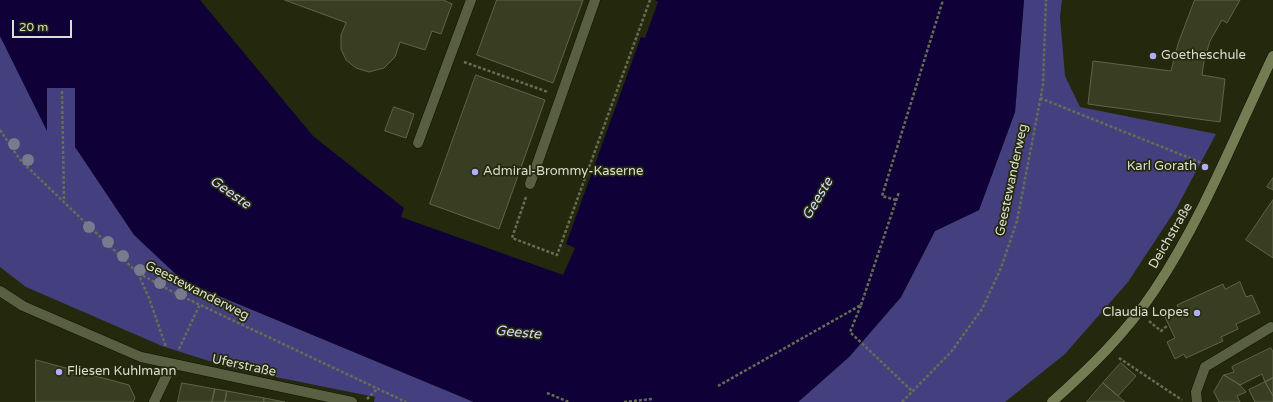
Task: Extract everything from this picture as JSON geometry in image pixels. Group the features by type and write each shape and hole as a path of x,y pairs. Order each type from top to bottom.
{"main road":[{"name":"Deichstraße","path":"1052,402 1088,370 1139,312 1155,290 1194,221 1220,170 1273,56"}],"street":[{"path":"418,143 471,0"},
{"path":"530,184 595,0"},
{"name":"Uferstraße","path":"0,291 23,306 141,357 352,402"},
{"path":"1197,402 1196,392 1205,367 1271,327"},
{"path":"154,402 172,364"}],"path":[{"path":"530,184 512,238 557,255 650,0"},
{"path":"896,200 882,196 943,0"},
{"name":"Geestewanderweg","path":"902,402 951,352 982,309 1001,268 1017,221 1043,85 1046,0"},
{"path":"450,57 561,97"},
{"path":"62,91 64,202"},
{"path":"1040,98 1220,170"},
{"name":"Geestewanderweg","path":"0,130 21,161 138,273 406,402"},
{"path":"899,192 861,305 850,332 912,391"},
{"path":"138,273 149,298 172,364"},
{"path":"172,364 200,304"},
{"path":"718,386 861,305"},
{"path":"1139,312 1161,331 1168,325"},
{"path":"1128,365 1186,402"},
{"path":"364,402 377,389"},
{"path":"548,393 569,402"},
{"path":"556,402 558,397"},
{"path":"624,402 652,399"}],"shaded area":[{"path":"1024,0 1062,0 1060,17 1065,76 1080,107 1216,134 1176,209 1128,282 1065,354 1005,402 798,402 849,357 901,297 935,231 979,210 1015,112"},
{"path":"0,36 47,130 47,88 75,88 75,147 183,281 474,402 374,402 375,397 231,368 162,346 26,287 0,267"}],"water":[{"name":"Geeste","path":"0,0 200,0 313,136 404,208 401,217 563,275 575,248 566,244 641,37 645,38 658,2 655,0 1024,0 1015,112 979,210 935,231 901,297 849,357 798,402 474,402 183,281 134,235 75,147 75,88 47,88 47,131 0,36"}],"building":[{"path":"285,0 443,0 452,4 441,34 432,31 425,50 400,42 395,57 384,68 369,72 356,68 346,60 341,49 341,35 346,23"},
{"path":"497,0 583,0 553,83 477,55"},
{"path":"1195,0 1240,0 1227,23 1222,20 1210,41 1204,61 1202,75 1225,79 1220,122 1088,104 1093,61 1171,71 1178,44"},
{"path":"476,75 545,100 499,229 430,204"},
{"path":"394,107 414,114 406,138 385,131"},
{"path":"1273,178 1273,190 1267,187"},
{"path":"1273,200 1273,258 1246,240"},
{"path":"1240,282 1246,297 1252,295 1260,313 1236,324 1238,329 1221,337 1223,341 1186,358 1184,354 1175,359 1167,342 1175,338 1164,315 1179,309 1177,305 1223,284 1225,289"},
{"path":"1271,348 1273,352 1273,378 1265,382 1262,374 1240,385 1224,375 1234,372 1232,367"},
{"name":"Fliesen Kuhlmann","path":"36,360 129,385 135,398 133,402 36,402"},
{"path":"1121,363 1136,376 1118,396 1103,383"},
{"path":"1224,375 1240,385 1246,392 1237,396 1240,402 1219,402 1214,392"},
{"path":"1273,378 1273,396 1265,382"},
{"path":"1265,382 1273,396 1273,402 1255,402 1249,390"},
{"path":"182,383 215,389 212,402 178,402"},
{"path":"1103,383 1118,396 1125,402 1087,402"},
{"path":"215,389 227,391 225,402 212,402"},
{"path":"227,391 264,398 264,402 225,402"},
{"path":"264,398 285,402 264,402"}],"place":[{"name":"Goetheschule","path":"1153,56"},
{"name":"Karl Gorath","path":"1205,167"},
{"name":"Admiral-Brommy-Kaserne","path":"475,172"},
{"name":"Claudia Lopes","path":"1197,313"},
{"name":"Fliesen Kuhlmann","path":"59,372"}]}
